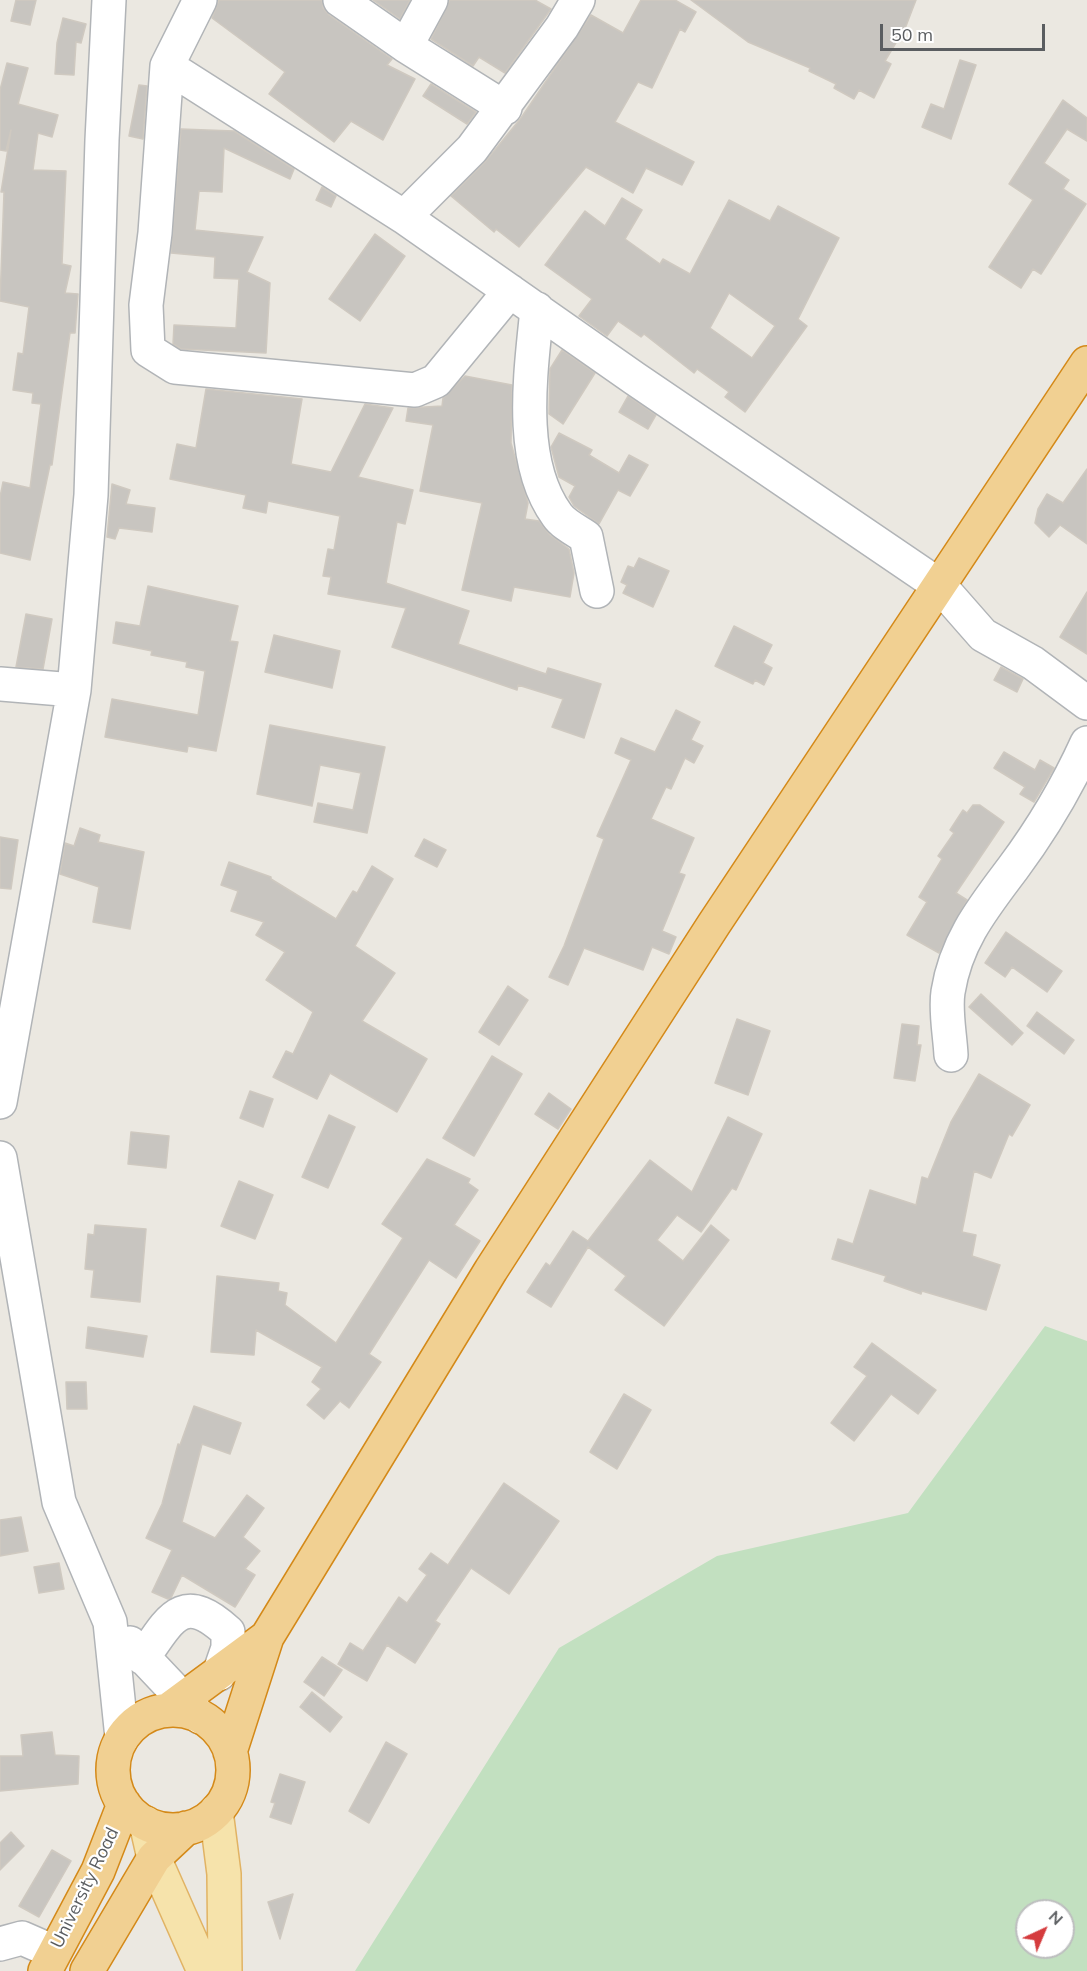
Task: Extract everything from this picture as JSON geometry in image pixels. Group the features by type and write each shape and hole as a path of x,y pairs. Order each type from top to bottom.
{"highway":[{"path":"87,1971 154,1858 186,1828 207,1819 216,1811 231,1783 230,1752 267,1637 497,1261 714,924 1087,363"},
{"path":"186,1828 158,1828 135,1814 117,1792 113,1764 122,1738 142,1718 184,1708 219,1674 267,1637"},
{"path":"184,1708 222,1735 230,1752"},
{"name":"University Road","path":"49,1962 98,1871 135,1814"}],"main road":[{"path":"216,1811 224,1874 225,1971"},
{"path":"135,1814 204,1971"}],"street":[{"path":"0,1102 74,690 91,495 102,140 109,0"},
{"path":"200,0 167,66 155,234 146,305 148,350 175,367 415,390 435,381 510,291"},
{"path":"340,0 406,46 505,108"},
{"path":"406,46 431,0"},
{"path":"404,217 472,149 505,108 562,27 578,0"},
{"path":"167,66 404,217 940,586 983,635 1033,663 1087,703"},
{"path":"537,309 529,406 540,482 557,517 586,537 597,591"},
{"path":"0,684 74,690"},
{"path":"951,1055 948,993 960,948 986,901 1013,868 1050,813 1087,742"},
{"path":"0,1158 59,1502 110,1622 122,1738"},
{"path":"143,1658 162,1630 179,1613 195,1610 212,1617 228,1632 228,1648 219,1674"},
{"path":"110,1622 184,1708"},
{"path":"0,1944 22,1938 49,1962"}],"green space":[{"path":"1045,1326 1087,1341 1087,1971 355,1971 559,1648 717,1556 908,1513"}],"building":[{"path":"16,0 36,0 30,25 11,21"},
{"path":"219,0 322,0 323,8 329,15 392,59 387,65 415,79 383,140 351,121 334,142 269,94 285,72 212,18"},
{"path":"373,0 410,0 400,19"},
{"path":"450,0 535,0 551,9 505,73 479,57 473,66 431,39"},
{"path":"641,0 675,0 696,12 685,32 680,29 652,88 638,82 615,122 694,162 682,185 646,168 633,193 586,167 519,247 496,229 494,232 451,196 485,162 521,118 591,15 623,33"},
{"path":"691,0 916,0 906,26 885,61 891,64 874,98 859,90 854,99 834,88 836,84 809,71 810,68 748,42"},
{"path":"63,18 86,24 81,43 76,42 74,75 55,74 57,43"},
{"path":"960,60 976,65 951,139 922,127 931,104 944,109"},
{"path":"7,63 28,68 18,104 58,115 52,137 38,133 33,170 66,171 62,264 71,266 65,293 78,294 75,333 70,333 52,465 50,465 30,560 0,553 0,497 3,482 30,488 41,404 32,403 33,393 13,390 18,353 23,354 29,307 0,301 4,192 1,192 11,130 6,151 0,150 0,90"},
{"path":"431,84 476,112 467,124 423,96"},
{"path":"139,85 147,86 143,139 129,136"},
{"path":"1063,100 1087,118 1087,141 1067,129 1044,163 1069,180 1063,189 1086,204 1041,274 1033,269 1021,288 989,267 1033,200 1009,184"},
{"path":"181,129 234,131 294,169 290,179 224,148 222,192 199,191 195,230 263,237 247,272 270,283 266,353 181,349 173,344 174,325 236,328 239,279 214,278 215,257 171,253"},
{"path":"322,187 336,196 331,207 316,200"},
{"path":"622,198 642,210 625,239 660,264 663,259 690,274 729,200 770,221 778,206 839,238 798,319 807,326 745,412 725,397 729,392 697,369 694,373 644,334 641,337 618,321 607,336 579,316 592,299 545,265 585,211 605,226","holes":["729,293 775,326 752,358 710,328"]},
{"path":"375,234 405,256 360,321 329,299"},
{"path":"562,350 595,373 563,424 549,414 550,369"},
{"path":"465,376 512,385 511,443 528,503 525,519 539,521 550,535 569,549 574,573 570,597 514,587 511,601 462,590 482,503 420,491 433,425 406,421 408,408 442,406 443,398"},
{"path":"206,389 302,399 291,464 331,472 365,404 393,408 358,477 413,490 405,524 397,522 386,583 469,611 458,644 546,674 548,668 601,684 584,738 552,727 563,699 518,685 517,690 392,647 406,608 328,594 331,577 323,576 328,549 334,550 340,516 268,501 266,513 243,508 246,495 170,479 177,444 196,448"},
{"path":"628,396 656,415 648,429 619,412"},
{"path":"559,433 592,450 589,455 619,473 629,455 648,465 630,496 618,490 599,524 574,506 569,497 575,486 559,477 551,447"},
{"path":"1087,469 1087,544 1060,525 1049,537 1035,523 1038,509 1047,494 1063,503"},
{"path":"112,484 130,490 126,504 155,508 152,532 119,528 115,539 107,537"},
{"path":"639,558 669,571 653,607 623,593 627,585 621,582 628,566 634,568"},
{"path":"148,586 238,606 230,641 238,642 216,751 188,746 187,752 105,737 112,699 198,715 205,671 186,667 187,662 151,655 152,651 113,643 116,622 140,626"},
{"path":"1087,592 1087,654 1060,637"},
{"path":"26,614 52,619 43,669 16,667"},
{"path":"734,626 772,645 763,663 772,668 764,685 755,680 753,684 715,666"},
{"path":"274,635 340,651 332,688 265,672"},
{"path":"1001,667 1023,679 1017,692 994,680"},
{"path":"676,710 700,722 691,740 703,746 694,763 685,758 671,789 666,787 651,819 694,838 679,873 685,875 662,931 676,937 669,954 652,947 643,970 584,948 568,985 549,977 564,946 604,839 597,836 631,760 615,753 621,738 655,752"},
{"path":"270,725 385,747 367,833 314,822 318,803 353,810 361,773 320,765 312,806 257,794"},
{"path":"1004,752 1035,770 1040,760 1054,768 1034,802 1020,794 1025,787 994,768"},
{"path":"973,805 980,805 1004,822 956,893 967,900 939,953 907,935 927,902 919,897 942,859 938,856 954,833 950,830 963,810 967,813"},
{"path":"80,828 100,835 98,842 144,852 130,929 93,922 99,887 60,874 65,843 74,846"},
{"path":"0,837 18,840 11,889 0,888"},
{"path":"424,839 446,850 437,867 415,856"},
{"path":"229,862 271,877 336,919 353,891 357,893 372,866 393,879 355,946 395,973 362,1021 427,1059 397,1112 330,1073 317,1099 273,1077 286,1051 293,1054 313,1012 266,980 285,952 256,935 264,922 231,911 238,891 221,885"},
{"path":"1006,932 1062,971 1047,992 1012,967 1005,977 985,963"},
{"path":"508,986 528,1000 499,1045 479,1032"},
{"path":"981,994 1023,1033 1012,1045 969,1007"},
{"path":"1037,1012 1074,1040 1064,1054 1027,1026"},
{"path":"737,1019 770,1031 748,1095 715,1083"},
{"path":"902,1024 919,1026 917,1045 921,1045 915,1081 894,1078"},
{"path":"492,1056 522,1074 474,1156 443,1138"},
{"path":"979,1074 1030,1105 1012,1136 1009,1134 991,1178 974,1171 962,1232 976,1235 972,1256 1000,1265 986,1310 922,1291 921,1294 884,1281 886,1276 832,1259 838,1239 853,1244 870,1190 916,1205 922,1177 928,1179 951,1122"},
{"path":"250,1091 273,1099 263,1127 240,1118"},
{"path":"549,1093 571,1109 558,1129 535,1114"},
{"path":"329,1115 355,1127 328,1188 302,1177"},
{"path":"728,1117 762,1134 736,1190 732,1188 701,1232 677,1215 657,1240 683,1261 711,1225 729,1240 664,1326 615,1290 626,1276 588,1247 551,1307 527,1292 546,1263 550,1266 573,1231 588,1241 650,1160 692,1192"},
{"path":"131,1132 169,1136 166,1168 128,1164"},
{"path":"427,1159 470,1179 468,1183 478,1190 454,1225 480,1241 456,1278 429,1260 369,1354 381,1362 349,1408 340,1401 324,1419 307,1405 321,1389 312,1382 322,1367 256,1330 254,1355 211,1352 217,1276 279,1283 278,1291 287,1293 285,1305 336,1343 403,1238 382,1224"},
{"path":"239,1181 273,1195 255,1239 221,1226"},
{"path":"95,1225 146,1229 140,1302 91,1297 94,1270 85,1269 88,1234 94,1235"},
{"path":"88,1327 147,1336 143,1357 86,1348"},
{"path":"872,1343 936,1390 918,1414 891,1394 854,1441 831,1423 867,1376 854,1367"},
{"path":"66,1382 86,1382 87,1409 67,1409"},
{"path":"624,1394 651,1410 617,1469 590,1452"},
{"path":"194,1406 241,1423 230,1454 202,1444 182,1522 215,1538 247,1495 264,1508 243,1537 260,1551 245,1569 255,1575 235,1607 182,1575 171,1598 168,1599 152,1592 172,1550 146,1538 162,1504 178,1444 180,1445"},
{"path":"504,1483 559,1521 509,1594 471,1568 435,1621 440,1624 415,1663 387,1645 367,1681 338,1664 350,1643 363,1651 399,1597 407,1603 427,1575 419,1569 431,1553 448,1565"},
{"path":"21,1517 28,1551 0,1556 0,1520"},
{"path":"59,1563 64,1589 39,1593 34,1567"},
{"path":"322,1657 342,1670 324,1696 304,1682"},
{"path":"312,1692 342,1717 330,1732 300,1707"},
{"path":"52,1732 55,1755 79,1756 78,1784 0,1791 0,1756 23,1756 21,1735"},
{"path":"386,1742 407,1754 369,1823 349,1811"},
{"path":"280,1774 305,1782 291,1824 270,1817 275,1803 271,1802"},
{"path":"11,1832 24,1846 0,1870 0,1843"},
{"path":"52,1850 71,1861 39,1917 19,1906"},
{"path":"293,1894 280,1939 268,1902"}]}
